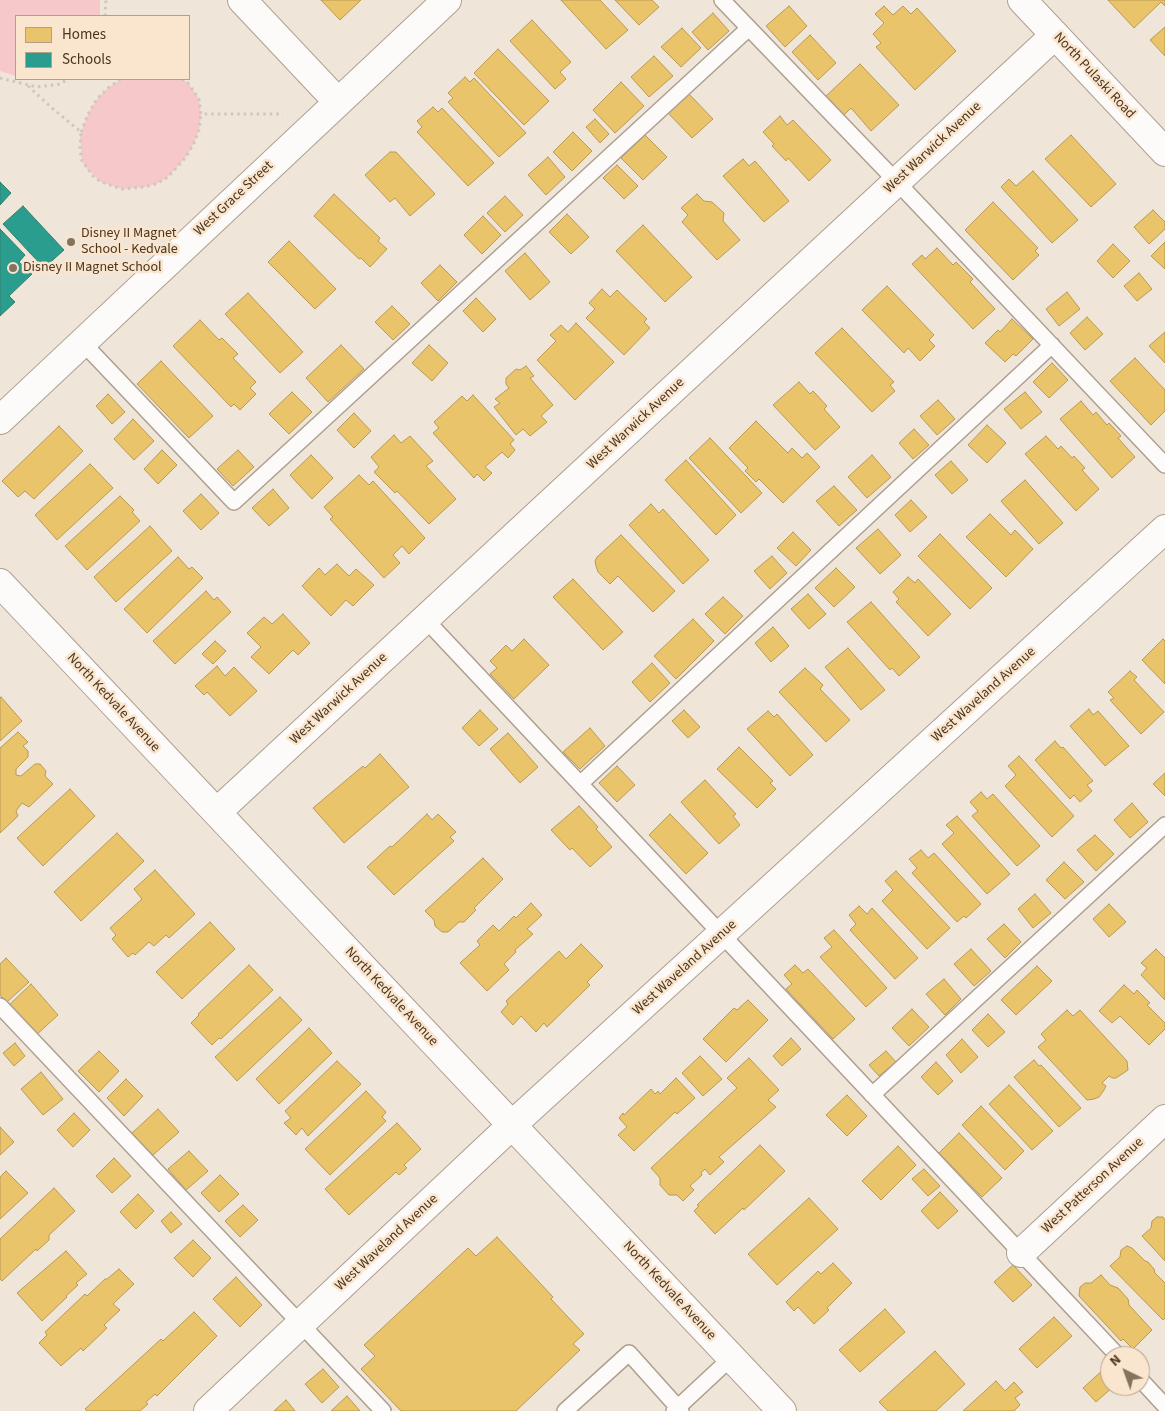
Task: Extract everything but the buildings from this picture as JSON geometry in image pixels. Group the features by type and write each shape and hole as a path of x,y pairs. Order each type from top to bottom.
{"street":[{"path":"242,0 338,102"},
{"name":"West Grace Street","path":"0,420 448,0"},
{"name":"North Pulaski Road","path":"1022,0 1165,152"},
{"name":"West Warwick Avenue","path":"217,812 1055,35"},
{"name":"West Waveland Avenue","path":"208,1411 512,1126 1165,529"},
{"name":"North Kedvale Avenue","path":"0,583 782,1411"},
{"name":"West Patterson Avenue","path":"1021,1253 1165,1119"}],"lane":[{"path":"722,0 1165,465"},
{"path":"83,343 234,502 749,28"},
{"path":"580,784 1052,345"},
{"path":"425,619 1109,1346"},
{"path":"872,1095 1165,825"},
{"path":"0,1006 383,1411"},
{"path":"565,1411 629,1353 678,1410 732,1357"},
{"path":"1150,1390 1165,1406"}],"path":[{"path":"105,15 106,0"},
{"path":"0,78 37,88 61,84 66,80"},
{"path":"120,80 97,99 88,114 81,132 80,149 82,161 93,176 101,182 122,189 156,184 168,176 186,157 199,130 201,114 199,99 188,83 184,80"},
{"path":"28,86 81,132"},
{"path":"201,114 283,114"}],"shaded area":[{"path":"0,0 100,0 100,15 15,15 15,76 0,71"},
{"path":"120,80 184,80 188,83 199,99 201,114 199,130 194,143 186,157 168,177 156,184 122,189 101,182 87,169 82,161 80,135 88,114 97,99"}],"place":[{"name":"Disney II Magnet School - Kedvale","path":"71,242"},
{"name":"Disney II Magnet School","path":"13,268"}]}
